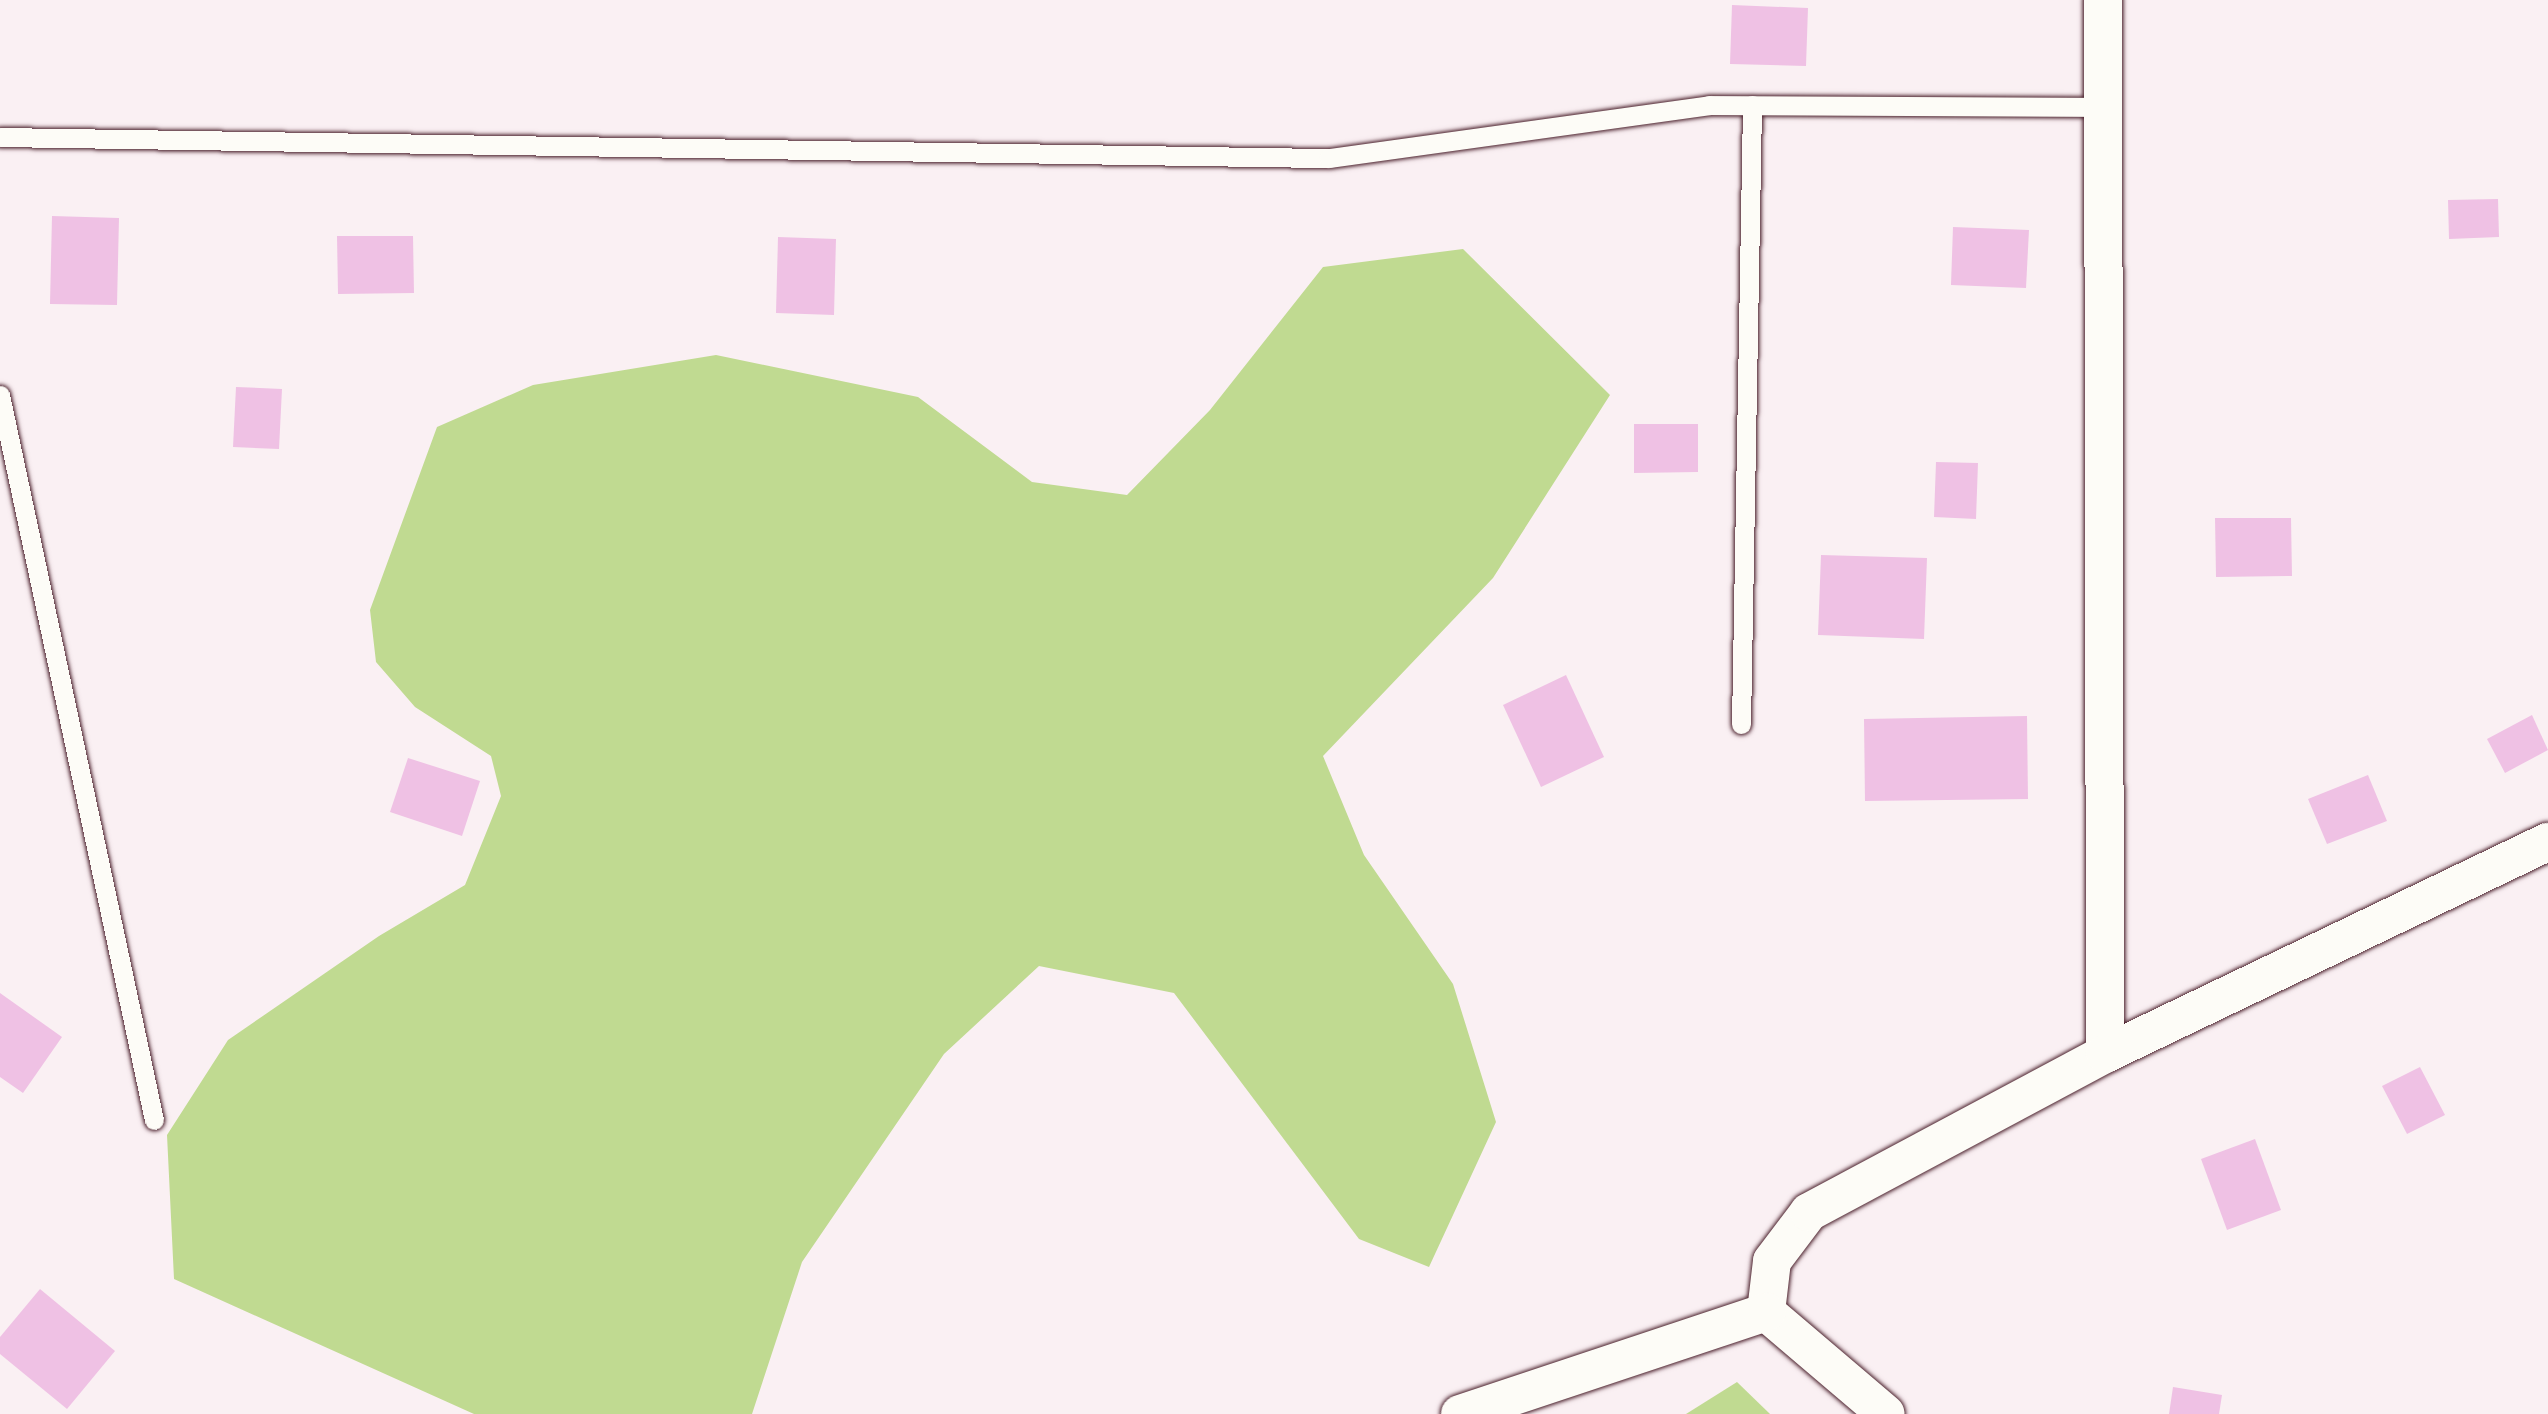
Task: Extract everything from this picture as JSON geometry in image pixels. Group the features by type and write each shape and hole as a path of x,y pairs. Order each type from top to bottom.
{"street":[{"path":"2103,0 2105,1054"},
{"path":"1766,1312 1772,1261 1810,1212 2105,1054 2548,842"},
{"path":"1460,1414 1766,1312"},
{"path":"1766,1312 1886,1414"}],"lane":[{"path":"0,137 1329,158 1709,105 2104,107"},
{"path":"1741,724 1752,105"},
{"path":"0,395 154,1120"}],"green space":[{"path":"1463,249 1610,395 1493,578 1323,756 1364,855 1453,984 1496,1122 1429,1267 1359,1239 1174,993 1039,966 944,1054 802,1262 752,1414 474,1414 174,1279 167,1135 228,1040 379,936 465,885 501,796 491,756 415,707 376,662 370,610 437,427 533,385 716,355 918,397 1032,482 1127,495 1210,410 1323,267"},
{"path":"1737,1382 1770,1414 1686,1414"}],"building":[{"path":"1732,5 1808,8 1806,66 1730,64"},
{"path":"2498,199 2499,237 2449,239 2448,200"},
{"path":"52,216 119,218 117,305 50,304"},
{"path":"1953,227 2029,230 2026,288 1951,285"},
{"path":"337,236 413,236 414,293 338,294"},
{"path":"778,237 836,239 834,315 776,313"},
{"path":"236,387 282,389 279,449 233,447"},
{"path":"1634,424 1698,424 1698,472 1634,473"},
{"path":"1936,462 1978,463 1976,519 1934,517"},
{"path":"2215,518 2291,518 2292,576 2216,577"},
{"path":"1821,555 1927,558 1924,639 1818,635"},
{"path":"1566,675 1604,757 1541,787 1503,705"},
{"path":"2532,715 2548,750 2505,773 2487,739"},
{"path":"2027,716 2028,799 1865,801 1864,719"},
{"path":"408,758 480,781 462,836 390,812"},
{"path":"2368,775 2387,821 2327,844 2308,799"},
{"path":"0,993 62,1037 23,1093 0,1077"},
{"path":"2420,1067 2445,1115 2407,1134 2382,1086"},
{"path":"2255,1139 2281,1210 2227,1230 2201,1159"},
{"path":"40,1289 115,1351 67,1409 0,1354 0,1337"},
{"path":"2173,1387 2222,1395 2219,1414 2169,1414"}]}
